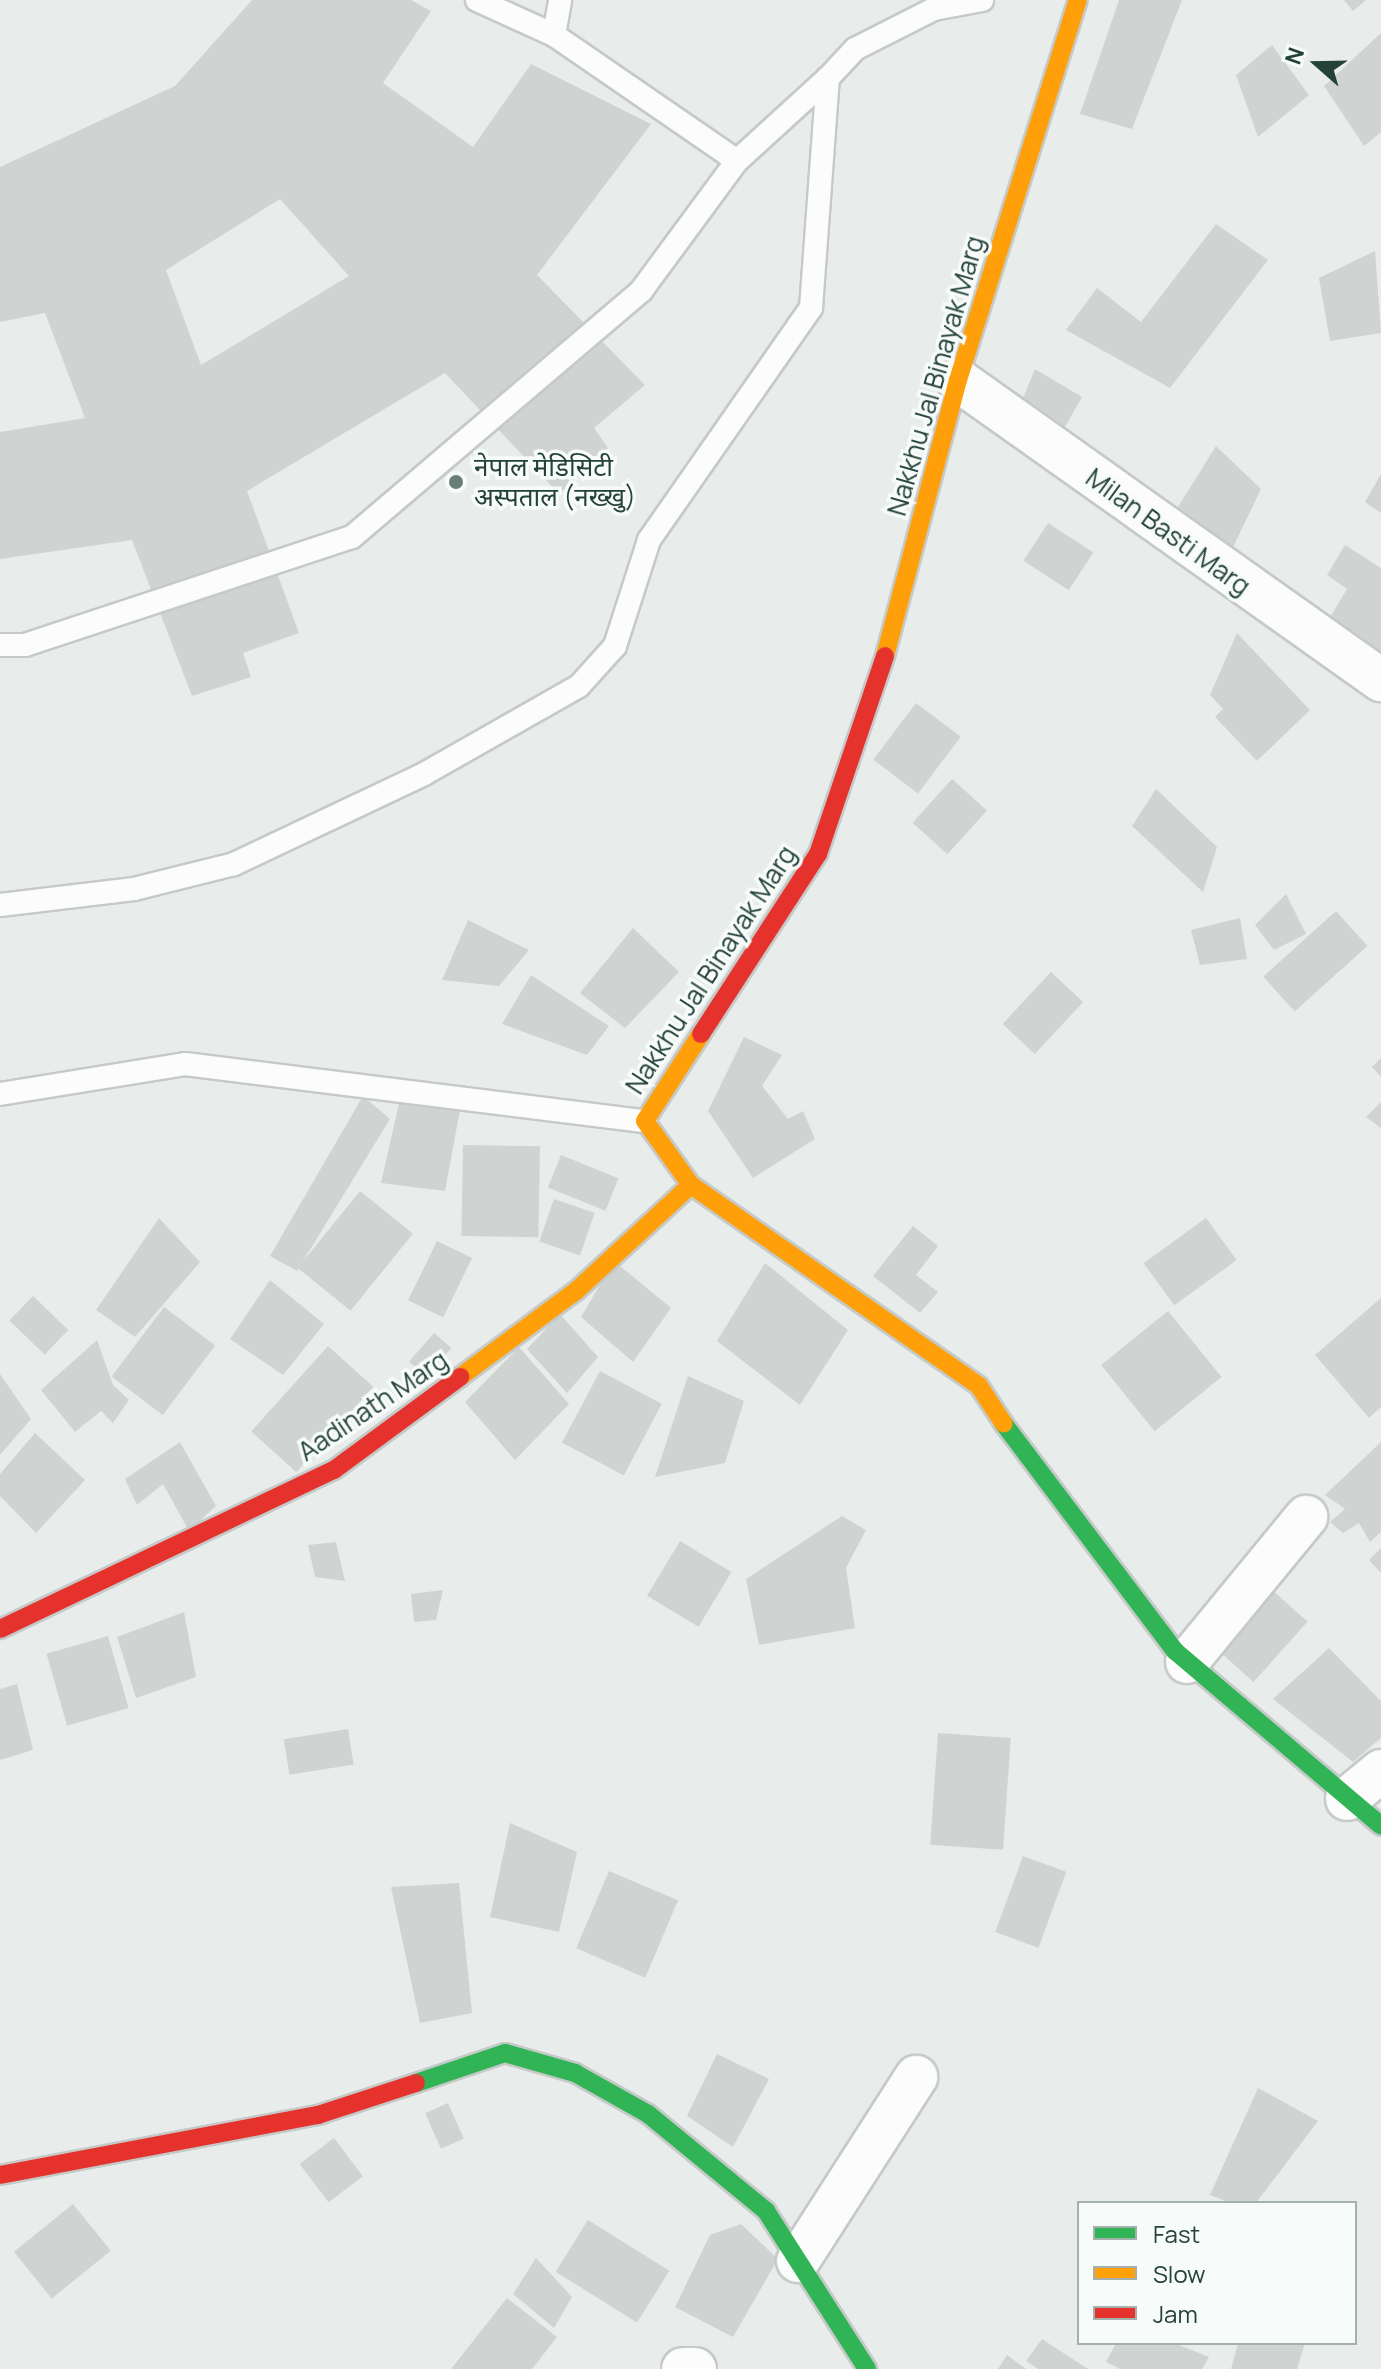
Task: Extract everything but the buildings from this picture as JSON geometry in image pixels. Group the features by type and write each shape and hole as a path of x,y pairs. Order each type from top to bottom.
{"street":[{"name":"Nakkhu Jal Binayak Marg","path":"1078,0 958,380 880,675 818,854 645,1121 691,1185 979,1386 1060,1507 1187,1662 1381,1826"},
{"name":"Milan Basti Marg","path":"958,380 1381,680"},
{"name":"Aadinath Marg","path":"0,1629 334,1470 576,1291 691,1185"},
{"path":"1187,1662 1306,1517"},
{"path":"1347,1799 1381,1771"},
{"path":"0,2175 318,2115 505,2053 575,2073 648,2114 766,2211 867,2369"},
{"path":"798,2261 916,2077"},
{"path":"683,2369 695,2369"}],"lane":[{"path":"477,0 554,35 737,161"},
{"path":"554,35 560,0"},
{"path":"0,645 25,645 352,537 641,291 737,161 828,78 855,49 934,9 982,0"},
{"path":"0,905 134,889 234,864 424,774 579,686 615,646 649,540 811,308 828,78"},
{"path":"0,1094 185,1064 645,1121"}],"traffic: fast":[{"path":"1004,1424 1175,1651 1381,1826"},
{"path":"416,2083 505,2053 575,2073 648,2114 766,2211 867,2369"}],"traffic: slow":[{"path":"885,656 958,380 1078,0"},
{"path":"701,1034 645,1121 691,1185 979,1386 1004,1424"},
{"path":"460,1377 576,1291 691,1185"}],"traffic: jam":[{"path":"701,1034 818,854 885,656"},
{"path":"0,1629 334,1470 460,1377"},
{"path":"0,2175 318,2115 416,2083"}],"place":[{"name":"नेपाल मेडिसिटी अस्पताल (नख्खु)","path":"456,482"}]}
